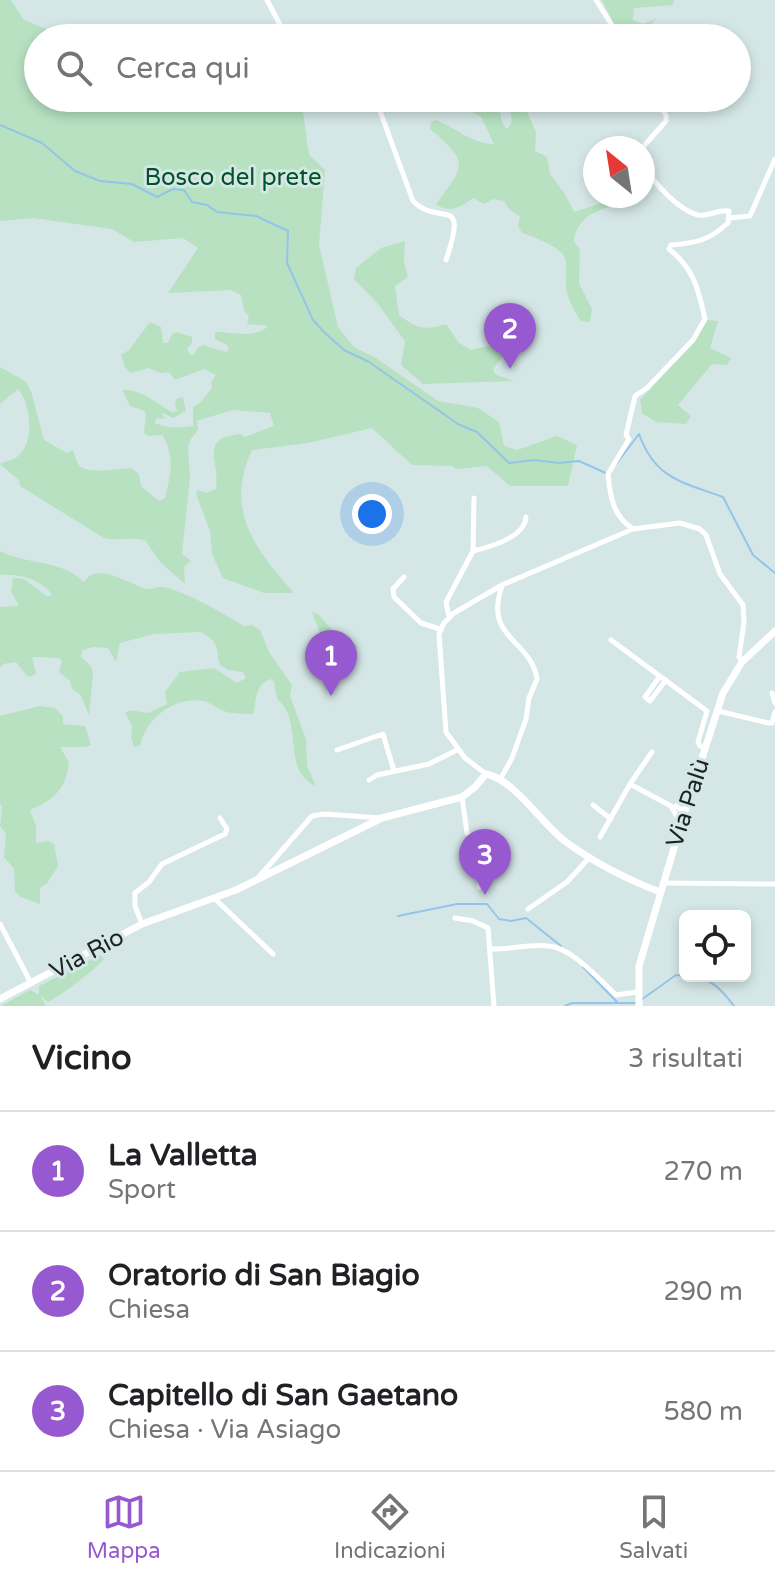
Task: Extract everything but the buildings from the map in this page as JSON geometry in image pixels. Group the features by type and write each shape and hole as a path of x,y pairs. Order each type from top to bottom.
{"street":[{"path":"267,0 280,24"},
{"path":"596,0 611,24"},
{"path":"380,112 413,201 416,205 445,213 455,223 456,232 446,260"},
{"path":"653,136 666,121 664,112"},
{"path":"633,529 616,513 608,474 629,439 626,435 627,423 635,396 647,388 693,340 705,319 689,268 682,257 669,249 671,245 700,242 721,229 730,218 750,216 775,159"},
{"path":"655,182 690,211 701,215 726,210 730,218"},
{"path":"449,617 446,602 473,551 474,498"},
{"path":"473,551 510,537 523,527 526,517"},
{"path":"660,892 589,858 549,829 501,778 486,774 457,750 446,732 442,710 440,629 449,617 502,585 633,529 680,523 700,529 706,535 720,574 743,605 739,657 742,662"},
{"path":"404,577 393,589 394,597 421,623 440,629"},
{"path":"501,778 512,758 537,679 531,662 517,643 504,634 499,621 502,585"},
{"name":"Via Palù","path":"639,1006 639,966 723,693 742,662 775,631"},
{"path":"611,640 708,712 699,738 700,746 707,746"},
{"path":"772,693 775,703"},
{"path":"718,711 768,723 772,723 775,712"},
{"path":"337,750 383,734 394,771"},
{"path":"369,780 429,764 457,750"},
{"path":"600,837 652,752"},
{"path":"479,887 484,859 467,833 462,797 486,774"},
{"path":"630,784 684,812"},
{"name":"Via Rio","path":"0,999 142,924 215,899 382,818 462,797"},
{"path":"674,807 688,801"},
{"path":"593,805 611,819"},
{"path":"674,807 681,824"},
{"name":"Via Rio","path":"257,880 309,818 324,814 382,818"},
{"name":"Via Rio","path":"142,924 135,906 135,893 149,882 162,864 225,834 227,829 220,818"},
{"path":"528,909 567,882 589,858"},
{"path":"663,882 678,885 775,884"},
{"path":"215,899 273,954"},
{"path":"455,918 487,926 494,1006"},
{"name":"Via Rio","path":"0,924 32,983"},
{"path":"491,949 531,945 558,948 584,964 616,995 637,994"}],"green space":[{"name":"Bosco del prete","path":"0,0 11,0 24,20 34,24 24,24 24,112 303,112 309,155 325,170 319,245 338,327 354,347 376,358 438,401 478,408 499,422 504,446 517,450 557,436 577,445 568,486 510,486 487,466 456,469 452,466 412,465 372,428 308,443 252,450 241,491 248,528 267,561 294,593 264,593 223,578 212,554 210,531 196,494 198,490 206,493 216,489 214,452 220,440 241,434 245,437 274,426 270,413 232,410 197,421 198,430 190,440 190,476 182,554 191,561 184,567 185,584 161,563 145,540 104,538 20,486 19,480 0,464 16,458 23,450 29,423 26,404 18,389 0,404 0,367 25,381 31,391 44,440 67,453 73,450 83,468 131,468 139,474 141,486 159,501 165,498 170,473 167,444 163,435 149,436 144,433 146,414 130,406 122,390 141,394 172,412 177,411 176,399 183,397 186,411 173,418 161,412 165,419 157,418 155,423 174,428 193,426 193,407 212,388 211,382 216,375 204,369 175,380 169,372 161,373 148,368 131,373 121,355 129,350 150,322 161,327 163,343 168,343 172,334 177,332 192,337 187,349 190,355 203,345 225,352 229,350 227,345 215,339 215,332 250,334 268,326 247,324 249,316 244,311 241,295 231,290 168,293 198,248 183,238 134,242 112,229 33,218 0,221"},
{"path":"602,0 674,0 673,5 634,8 633,20 643,24 614,24"},
{"path":"472,112 500,112 507,129 512,121 510,112 527,112 536,132 535,151 547,157 550,174 574,212 586,208 607,208 586,218 574,241 580,250 579,283 592,309 590,322 581,321 571,303 566,288 566,261 562,253 522,233 518,226 520,217 504,201 493,199 484,204 473,198 450,209 436,204 453,181 459,165 452,150 430,129 431,122 435,120 477,141 494,144 481,117"},
{"path":"405,241 404,262 408,277 395,286 399,315 421,327 446,324 459,343 471,350 496,344 507,352 493,369 495,374 513,381 423,384 401,365 405,341 378,304 354,279 356,268 381,248"},
{"path":"707,320 718,321 710,348 731,358 727,365 712,364 678,405 691,416 686,424 656,422 642,413 640,400 695,340"},
{"path":"0,551 64,569 84,582 90,576 105,574 146,589 162,587 173,590 244,626 252,625 260,630 269,652 292,685 290,696 306,739 307,766 316,786 305,779 299,769 290,720 277,699 271,679 259,689 253,714 225,711 203,701 182,702 155,718 140,745 134,747 132,726 125,713 130,710 148,713 167,704 165,692 180,672 214,668 237,683 246,678 243,672 228,670 220,665 215,643 200,632 154,634 120,643 116,662 108,648 82,650 81,657 91,666 93,673 89,715 80,694 59,672 62,661 59,658 32,657 36,673 31,677 16,662 3,664 0,668 0,607 19,606 11,591 13,578 24,579 48,597 52,594 29,578 0,575"},
{"path":"312,612 318,614 334,632 357,645 356,658 349,670 324,659 312,658 321,635"},
{"path":"40,706 55,708 63,716 63,724 85,726 91,745 60,747 69,762 62,786 52,798 30,810 36,826 36,843 48,841 54,844 58,866 40,888 40,904 15,892 14,869 4,857 6,834 0,826 0,716"},
{"path":"100,955 104,959 100,963 60,995 48,1002 40,995 46,1006 1,1006 30,990 39,995 39,986"}],"waterway":[{"path":"0,125 42,143 75,171 100,181 132,184 157,197 173,189 184,190 192,202 207,205 217,212 256,216 288,231 287,263 313,320 344,350 369,362 458,424 477,432 509,463 579,461 608,474"},
{"path":"617,463 639,434 653,461 662,470 683,482 723,497 753,555 775,573"},
{"path":"398,916 457,904 487,904 499,919 511,921 526,918 561,946"},
{"path":"583,967 617,1002"},
{"path":"641,1000 679,975"},
{"path":"710,982 734,1006"},
{"path":"565,1006 572,1003 635,1003"}],"place":[{"name":"Oratorio di San Biagio","path":"510,369"},
{"name":"La Valletta","path":"331,696"},
{"name":"Capitello di San Gaetano","path":"485,895"}]}
